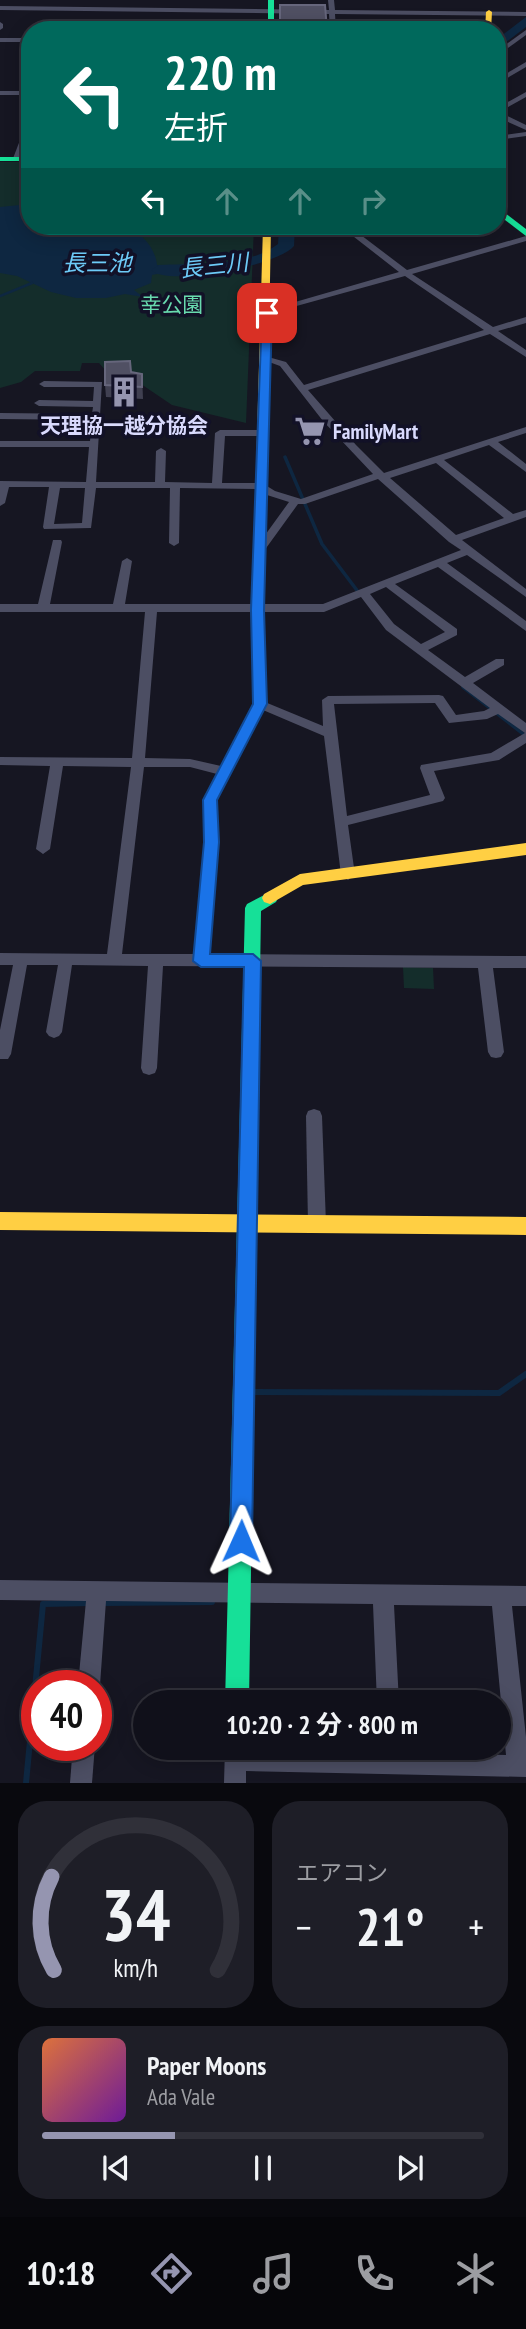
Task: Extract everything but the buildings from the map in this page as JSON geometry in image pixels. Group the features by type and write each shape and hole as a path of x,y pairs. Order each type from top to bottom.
{"street":[{"path":"66,21 74,0"},
{"path":"331,0 333,21"},
{"path":"0,8 271,5 331,10 487,6 526,14"},
{"path":"506,47 526,32"},
{"path":"0,40 21,40"},
{"path":"506,76 526,64"},
{"path":"506,91 526,95"},
{"path":"0,93 21,93"},
{"path":"506,107 526,95"},
{"path":"506,118 526,128"},
{"path":"506,137 526,134"},
{"path":"506,218 526,235"},
{"path":"201,961 212,842 210,800 260,704 258,610 267,235"},
{"path":"356,235 526,354"},
{"path":"267,313 526,235"},
{"path":"303,389 526,320"},
{"path":"264,357 284,364 336,433 381,476 453,540 526,594"},
{"path":"44,384 99,384 87,526 48,527 55,484"},
{"path":"39,403 97,404"},
{"path":"0,416 97,417"},
{"path":"0,503 2,484 262,486 271,493 301,502 438,460 526,429"},
{"path":"217,486 220,433 263,433"},
{"path":"491,442 526,469"},
{"path":"0,444 95,444"},
{"path":"160,451 160,485"},
{"path":"438,460 511,519"},
{"path":"174,543 175,485"},
{"path":"260,549 295,501"},
{"path":"453,540 526,513"},
{"path":"43,608 57,542"},
{"path":"0,608 324,608 467,551"},
{"path":"118,608 127,561"},
{"path":"440,563 526,627"},
{"path":"387,584 453,632 421,649"},
{"path":"363,592 390,626 526,729"},
{"path":"114,958 138,763 151,609"},
{"path":"465,682 500,662"},
{"path":"348,875 328,700 439,699 453,720 487,715 499,708"},
{"path":"260,704 330,734"},
{"path":"341,822 438,797 425,768 494,757 526,737"},
{"path":"0,761 190,763 225,771"},
{"path":"43,849 57,762"},
{"path":"237,1690 253,908 300,880 526,849"},
{"path":"54,1032 65,958"},
{"path":"0,959 526,962"},
{"path":"3,1054 22,959"},
{"path":"149,1068 156,959"},
{"path":"485,961 496,1052"},
{"path":"314,1116 317,1224"},
{"path":"0,1221 526,1226"},
{"path":"0,1590 526,1596"},
{"path":"90,1670 97,1591"},
{"path":"383,1595 387,1690"},
{"path":"443,1760 522,1766 502,1596"},
{"path":"234,1783 235,1760"},
{"path":"81,1783 83,1761"}],"green space":[{"name":"幸公園","path":"0,162 21,162 21,235 254,235 246,423 172,405 138,382 108,373 99,363 82,363 80,371 35,371 21,382 0,388"},
{"path":"403,967 433,968 434,989 404,988"}],"water":[{"name":"長三池","path":"21,205 21,235 139,235 154,252 157,265 163,266 162,273 152,275 151,283 134,290 143,297 125,294 106,298 76,298 51,292 17,276 0,273 0,207"}],"waterway":[{"name":"長三川","path":"506,38 526,21"},
{"name":"長三川","path":"159,270 208,268 262,260 286,246 287,235"},
{"path":"0,296 32,283"},
{"path":"285,457 322,544 359,593"},
{"path":"463,687 526,736"},
{"path":"253,1392 499,1393 526,1374"},
{"path":"102,1603 212,1602"},
{"path":"26,1783 43,1604 90,1603"}],"traffic: fast":[{"path":"271,0 271,21"},
{"path":"0,159 21,159"},
{"path":"506,217 526,233"},
{"path":"237,1690 253,908 270,898"}],"traffic: slow":[{"path":"488,21 489,12"},
{"path":"260,704 258,610 267,235"},
{"path":"270,898 300,880 526,849"},
{"path":"0,1221 526,1226"}],"place":[{"name":"天理協一越分協会","path":"124,392"},
{"name":"FamilyMart","path":"310,431"}],"route":[{"path":"241,1541 253,961 201,961 212,842 210,800 260,704 258,610 267,313"}]}
